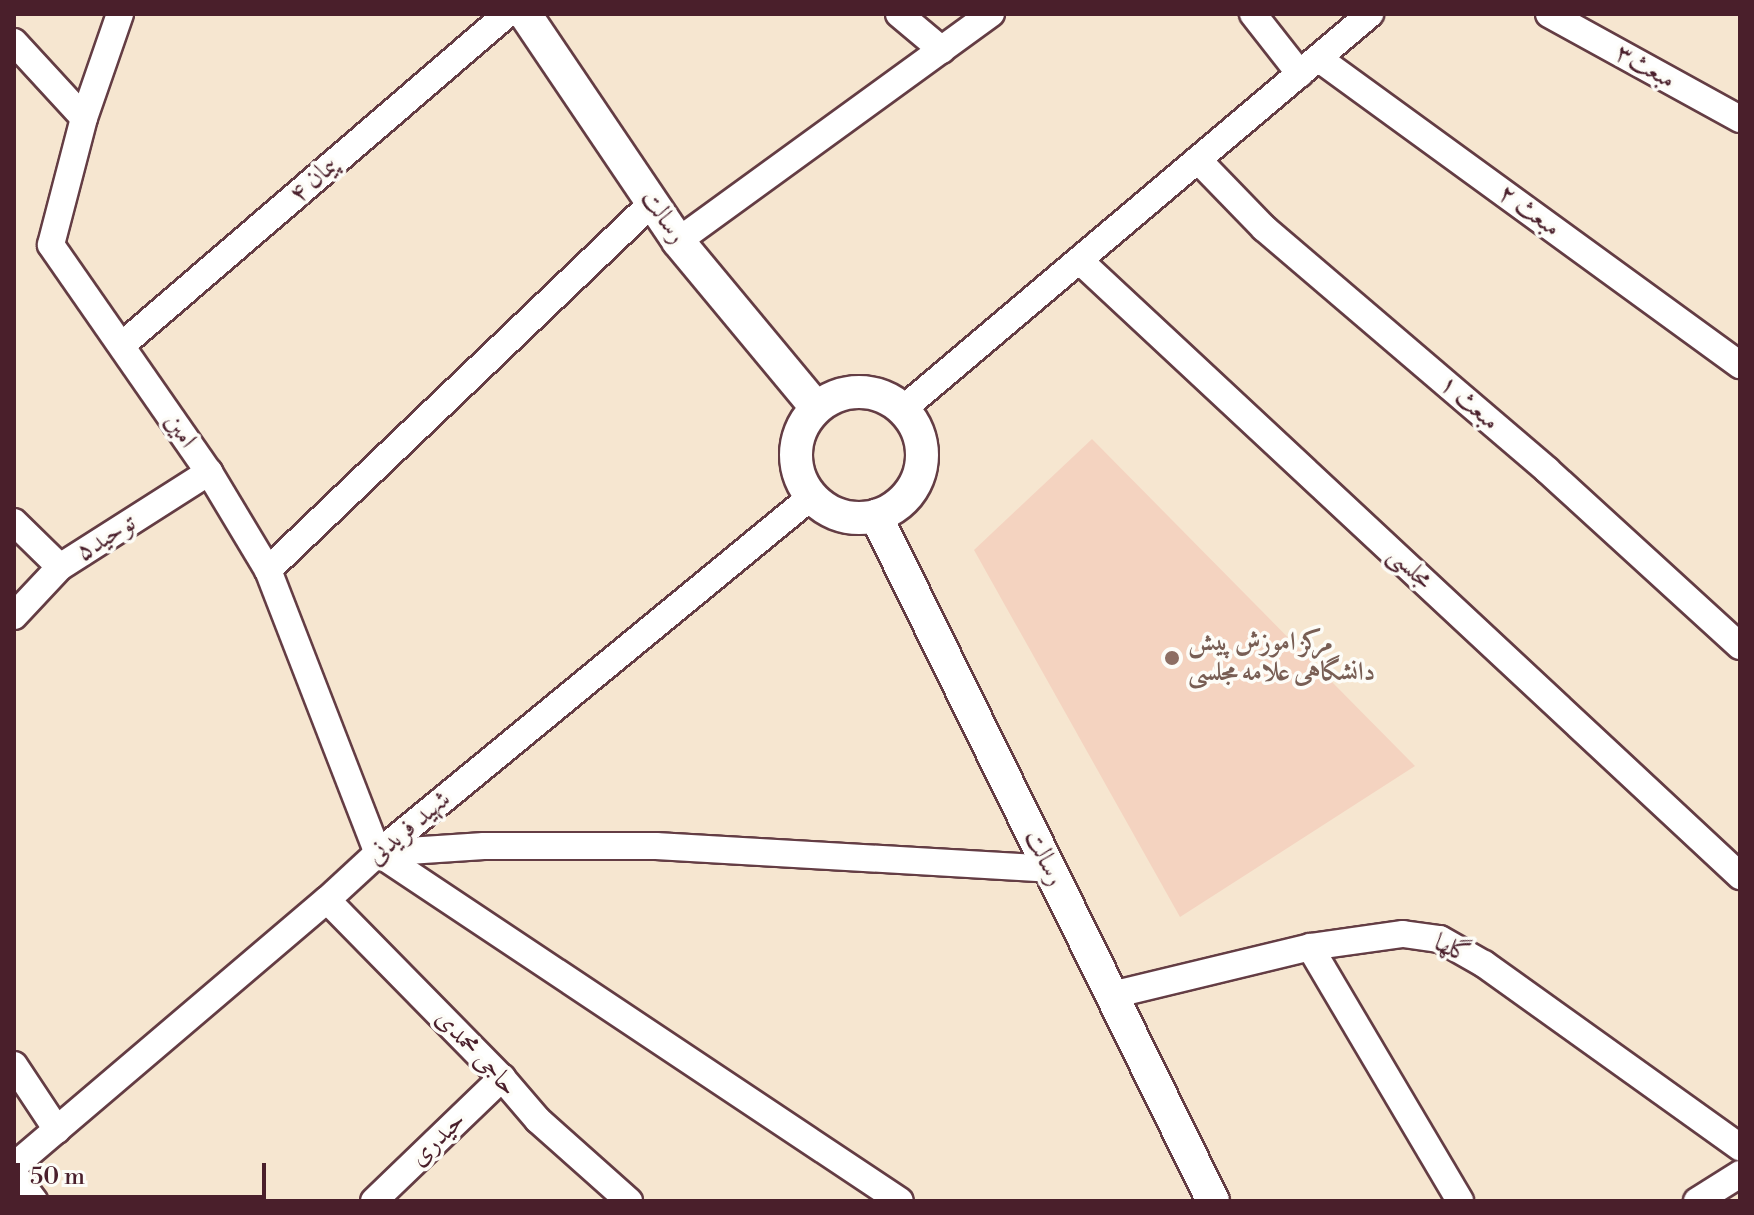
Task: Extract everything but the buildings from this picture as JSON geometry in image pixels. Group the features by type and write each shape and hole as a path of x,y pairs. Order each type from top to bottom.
{"street":[{"name":"امین","path":"120,14 84,118 51,245 209,472 268,570 378,853"},
{"name":"پیمان ۴","path":"122,345 507,14"},
{"name":"رسالت","path":"525,14 678,241 816,407"},
{"path":"899,14 942,50"},
{"path":"678,241 991,14"},
{"name":"مبعث ۲","path":"1253,14 1309,66 1740,365"},
{"path":"903,409 1370,14"},
{"name":"مبعث۳","path":"1549,14 1740,119"},
{"path":"14,42 84,118"},
{"name":"مبعث ۱","path":"1198,160 1264,228 1547,470 1740,646"},
{"path":"268,570 652,203"},
{"name":"مجلسی","path":"1079,260 1740,876"},
{"path":"850,392 869,392 887,398 903,409 916,427 922,448 920,470 911,490 896,506 876,516 841,516 811,497 801,480 796,451 804,423 816,407 850,392"},
{"name":"توحید۵","path":"14,616 60,567 209,472"},
{"name":"شهید فریدنی","path":"14,1166 378,853 811,497"},
{"name":"رسالت","path":"876,516 1213,1201"},
{"path":"14,522 60,567"},
{"path":"378,853 484,846 656,846 1049,869"},
{"path":"378,853 900,1201"},
{"name":"حاجی محمدی","path":"327,900 502,1078 538,1120 629,1201"},
{"name":"گلها","path":"1112,995 1310,947 1403,934 1440,939 1484,964 1740,1147"},
{"path":"1310,947 1460,1201"},
{"path":"14,1065 57,1130"},
{"name":"حیدری","path":"374,1201 502,1078"},
{"path":"14,1174 34,1201"},
{"path":"1697,1201 1740,1174"}],"shaded area":[{"name":"مرکز اموزش پیش دانشگاهی علامه مجلسی","path":"1092,439 1415,766 1180,917 974,550"}],"place":[{"name":"مرکز اموزش پیش دانشگاهی علامه مجلسی","path":"1172,658"}]}
